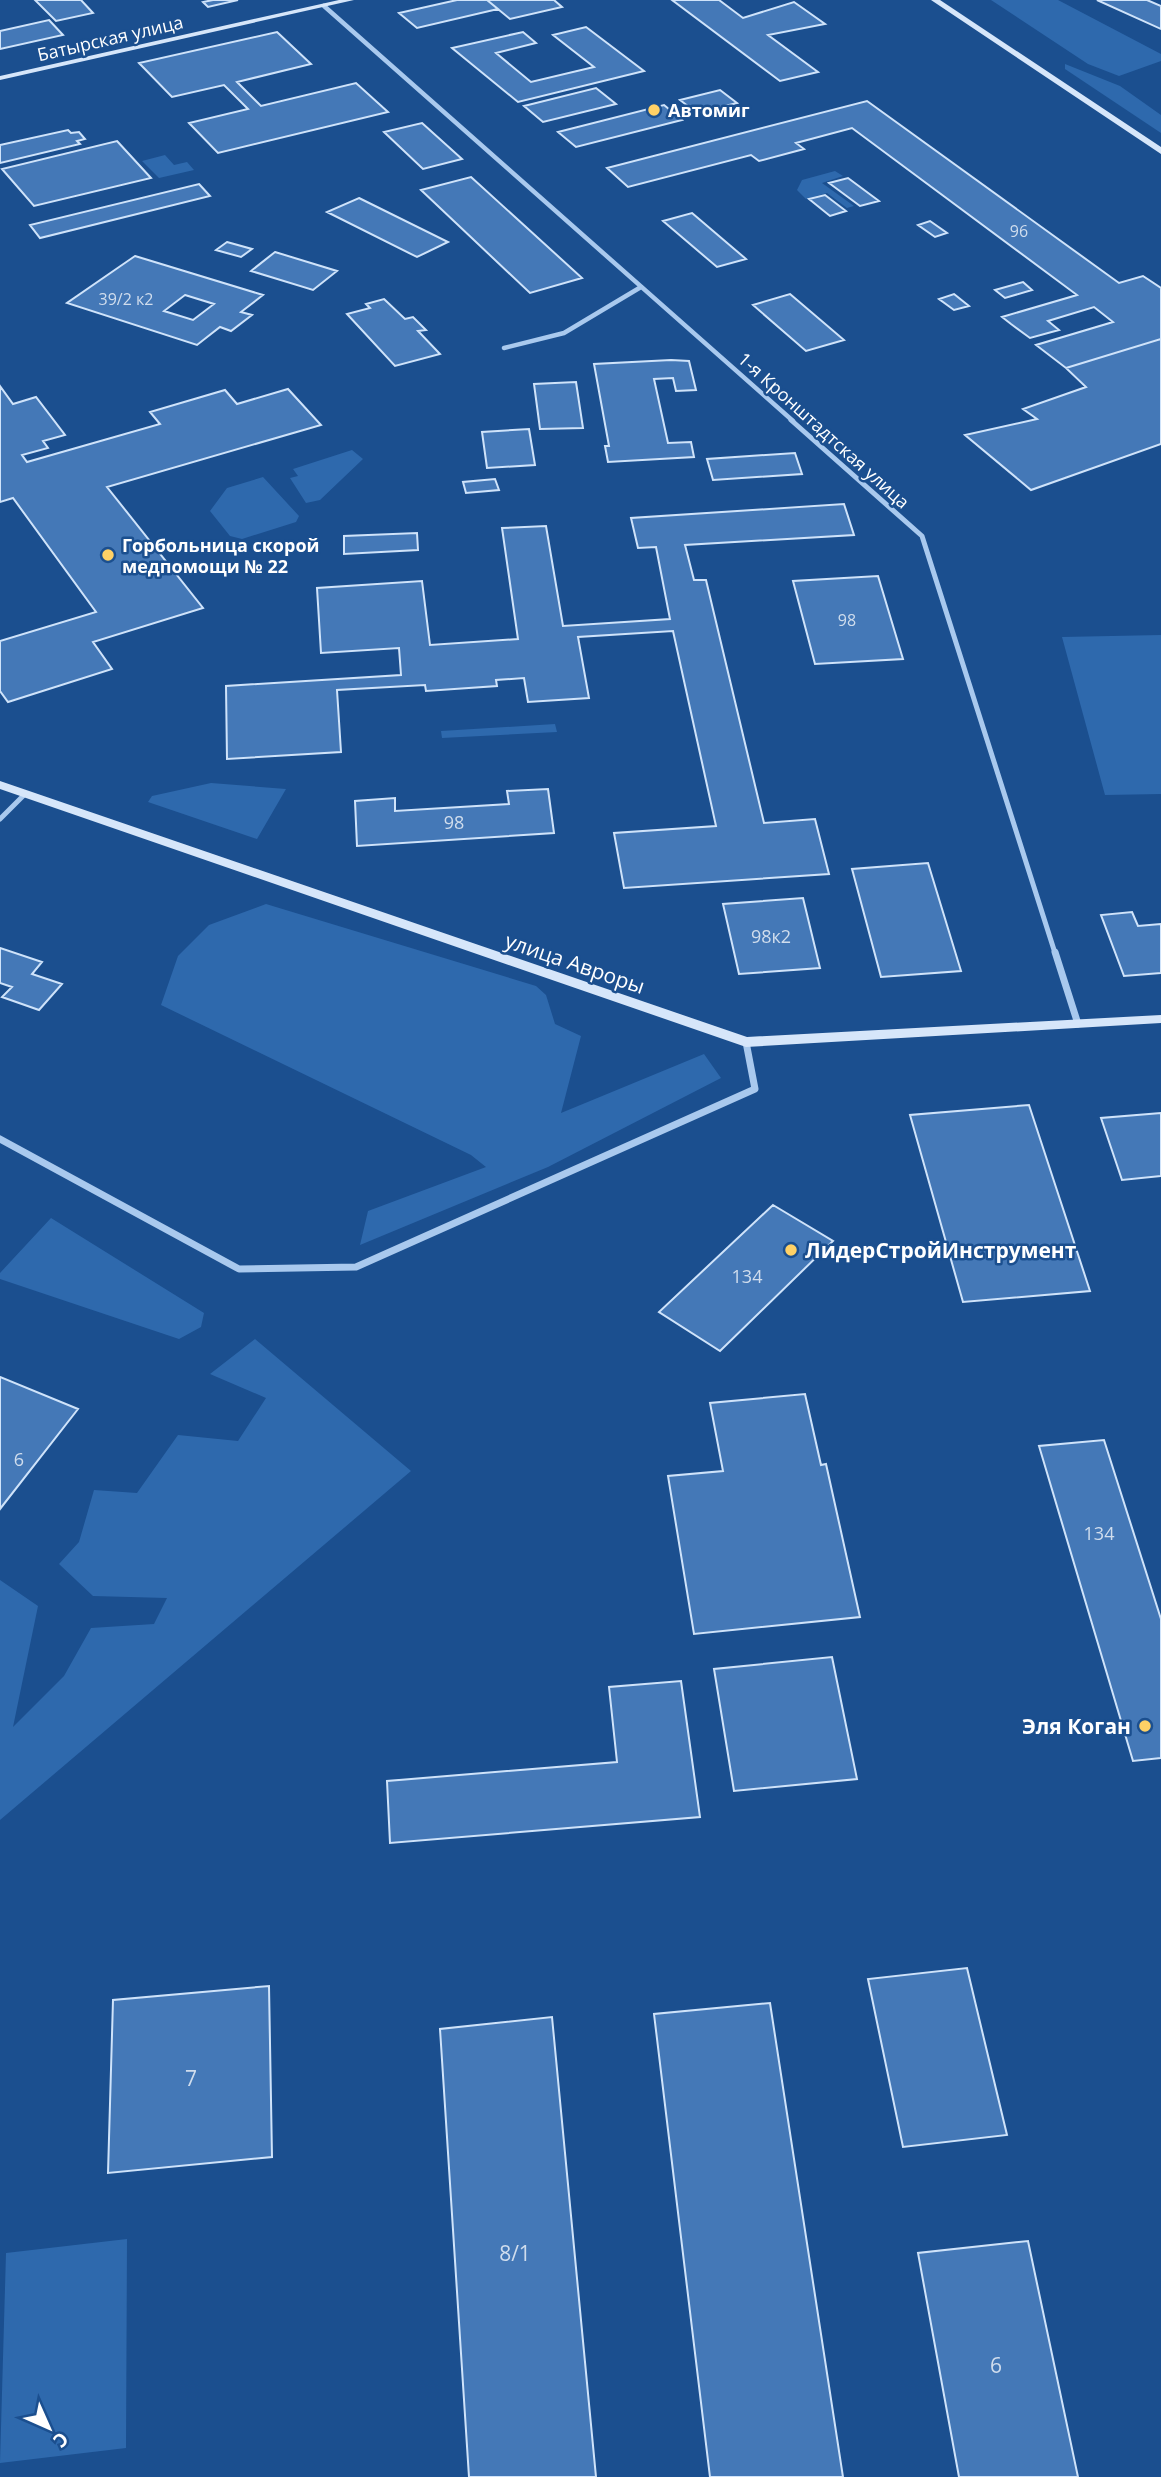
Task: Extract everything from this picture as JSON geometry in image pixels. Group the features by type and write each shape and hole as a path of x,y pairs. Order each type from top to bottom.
{"street":[{"name":"Батырская улица","path":"0,78 350,0"},
{"path":"935,0 1161,151"},
{"name":"1-я Кронштадтская улица","path":"324,6 922,536 1078,1024"},
{"path":"504,348 564,333 641,287"},
{"name":"улица Авроры","path":"0,785 746,1042 1161,1019"},
{"path":"0,819 24,795"},
{"path":"0,1139 239,1269 356,1267 755,1089 746,1042"}],"shaded area":[{"path":"991,0 1058,0 1161,54 1161,61 1119,76 1088,64"},
{"path":"1065,64 1120,86 1161,115 1161,133 1065,69"},
{"path":"165,155 174,165 187,162 194,170 159,178 142,161"},
{"path":"835,171 843,176 822,183 854,206 847,208 827,193 806,199 797,190 802,180"},
{"path":"352,450 363,459 320,500 306,503 290,478 298,476 293,469"},
{"path":"263,477 299,516 296,522 242,539 230,536 210,511 227,488"},
{"path":"1161,635 1161,794 1105,795 1062,637"},
{"path":"555,724 557,732 442,738 441,731"},
{"path":"211,783 286,789 257,839 148,802 152,796"},
{"path":"266,904 536,986 546,995 555,1024 581,1036 561,1113 704,1054 721,1078 548,1167 360,1245 368,1211 486,1167 471,1155 161,1005 178,956 209,925"},
{"path":"51,1218 204,1313 201,1327 179,1339 0,1279 0,1273"},
{"path":"255,1339 411,1471 0,1820 0,1580 38,1606 13,1727 64,1676 91,1628 154,1624 167,1598 93,1596 59,1564 79,1542 94,1490 137,1493 178,1435 238,1441 266,1398 210,1374"},
{"path":"127,2239 126,2448 0,2463 6,2253"}],"building":[{"path":"35,0 81,0 93,13 56,21"},
{"path":"238,0 208,7 203,2"},
{"path":"457,0 487,0 498,9 417,28 399,13"},
{"path":"487,0 554,0 562,7 510,19"},
{"path":"672,0 719,0 743,18 794,2 825,24 768,35 818,72 780,81"},
{"path":"1097,0 1147,0 1161,6 1161,29"},
{"path":"49,20 63,35 0,49 0,31"},
{"path":"586,27 644,71 518,102 452,48 523,32 536,43 496,53 531,82 594,67 553,35"},
{"path":"277,32 311,64 237,82 261,106 356,83 388,112 218,153 189,123 248,109 224,85 172,97 139,63"},
{"path":"596,88 616,104 543,122 524,106"},
{"path":"720,90 737,103 697,113 680,100"},
{"path":"867,101 1119,283 1143,276 1161,288 1161,339 1066,368 1036,345 1113,322 1094,307 1048,321 1059,330 1030,338 1011,324 1002,317 1077,295 852,128 796,143 804,149 759,161 751,155 628,187 607,168"},
{"path":"664,105 682,120 576,147 558,132"},
{"path":"422,123 462,159 423,169 384,132"},
{"path":"68,130 71,133 79,132 85,139 77,141 80,144 0,163 0,145"},
{"path":"117,141 151,178 34,206 2,169"},
{"path":"471,177 582,278 530,293 421,190"},
{"path":"848,178 879,201 860,206 829,183"},
{"path":"199,184 210,196 40,238 30,225"},
{"path":"825,195 846,211 830,216 809,199"},
{"path":"359,198 448,242 417,257 327,212"},
{"path":"692,213 746,259 717,267 663,221"},
{"path":"930,221 947,233 935,237 918,225"},
{"path":"227,242 252,249 241,257 216,250"},
{"path":"275,252 337,271 313,290 251,271"},
{"path":"135,256 263,295 241,312 252,315 231,331 220,327 197,345 67,303","holes":["185,295 214,304 193,320 164,311"]},
{"path":"1023,282 1032,290 1005,298 995,290"},
{"path":"790,294 844,340 806,351 753,305"},
{"path":"954,294 969,306 954,310 939,299"},
{"path":"384,299 405,319 413,317 426,330 418,331 440,354 395,366 347,314 370,308 366,304"},
{"path":"1161,339 1161,444 1031,490 965,435 1037,419 1023,409 1086,387 1066,368"},
{"path":"689,361 696,390 676,391 673,378 654,379 668,443 691,442 694,457 608,462 605,446 609,446 594,364"},
{"path":"576,382 583,428 540,429 534,384"},
{"name":"Горбольница скорой медпомощи № 22","path":"0,386 13,404 36,397 65,435 43,441 48,448 22,455 27,462 160,424 150,412 225,390 237,404 288,389 321,425 107,487 203,608 93,642 112,669 8,702 0,691 0,641 96,612 13,498 0,502"},
{"path":"529,429 535,465 487,468 482,432"},
{"path":"795,453 802,474 713,480 707,459"},
{"path":"495,479 499,490 466,493 463,482"},
{"path":"844,504 854,535 685,545 694,580 706,580 764,823 815,819 829,874 624,888 614,833 716,826 673,631 578,637 589,698 528,702 524,678 496,680 497,686 426,691 425,685 337,690 341,752 227,759 226,686 401,675 399,648 321,653 317,588 422,581 430,645 518,639 502,528 546,526 563,626 670,619 656,547 638,548 631,518"},
{"path":"417,533 418,550 344,554 344,536"},
{"path":"878,576 903,659 815,664 793,581"},
{"path":"548,789 554,833 357,846 355,801 395,798 395,811 509,804 507,791"},
{"path":"928,863 961,971 881,977 852,869"},
{"path":"803,898 820,968 739,974 723,904"},
{"path":"1132,912 1138,926 1161,924 1161,973 1124,976 1101,915"},
{"path":"0,948 42,962 32,974 62,984 39,1010 2,997 12,987 0,983"},
{"path":"1029,1105 1090,1291 963,1302 910,1115"},
{"path":"1161,1113 1161,1176 1122,1180 1101,1118"},
{"path":"773,1205 833,1241 720,1351 659,1312"},
{"path":"0,1377 78,1409 0,1509"},
{"path":"805,1394 821,1465 826,1464 860,1617 694,1634 668,1476 723,1471 710,1403"},
{"path":"1104,1440 1161,1619 1161,1758 1133,1761 1039,1446"},
{"path":"832,1657 857,1779 734,1791 714,1669"},
{"path":"681,1681 700,1817 390,1843 387,1781 617,1762 609,1687"},
{"path":"967,1968 1007,2135 903,2147 868,1979"},
{"path":"269,1986 272,2157 108,2173 113,2000"},
{"path":"770,2003 843,2477 710,2477 654,2014"},
{"path":"552,2017 596,2477 469,2477 440,2029"},
{"path":"1028,2241 1078,2477 959,2477 918,2253"}],"place":[{"name":"Автомиг","path":"654,110"},
{"name":"Горбольница скорой медпомощи № 22","path":"108,555"},
{"name":"ЛидерСтройИнструмент","path":"791,1250"},
{"name":"Эля Коган","path":"1145,1726"}]}
